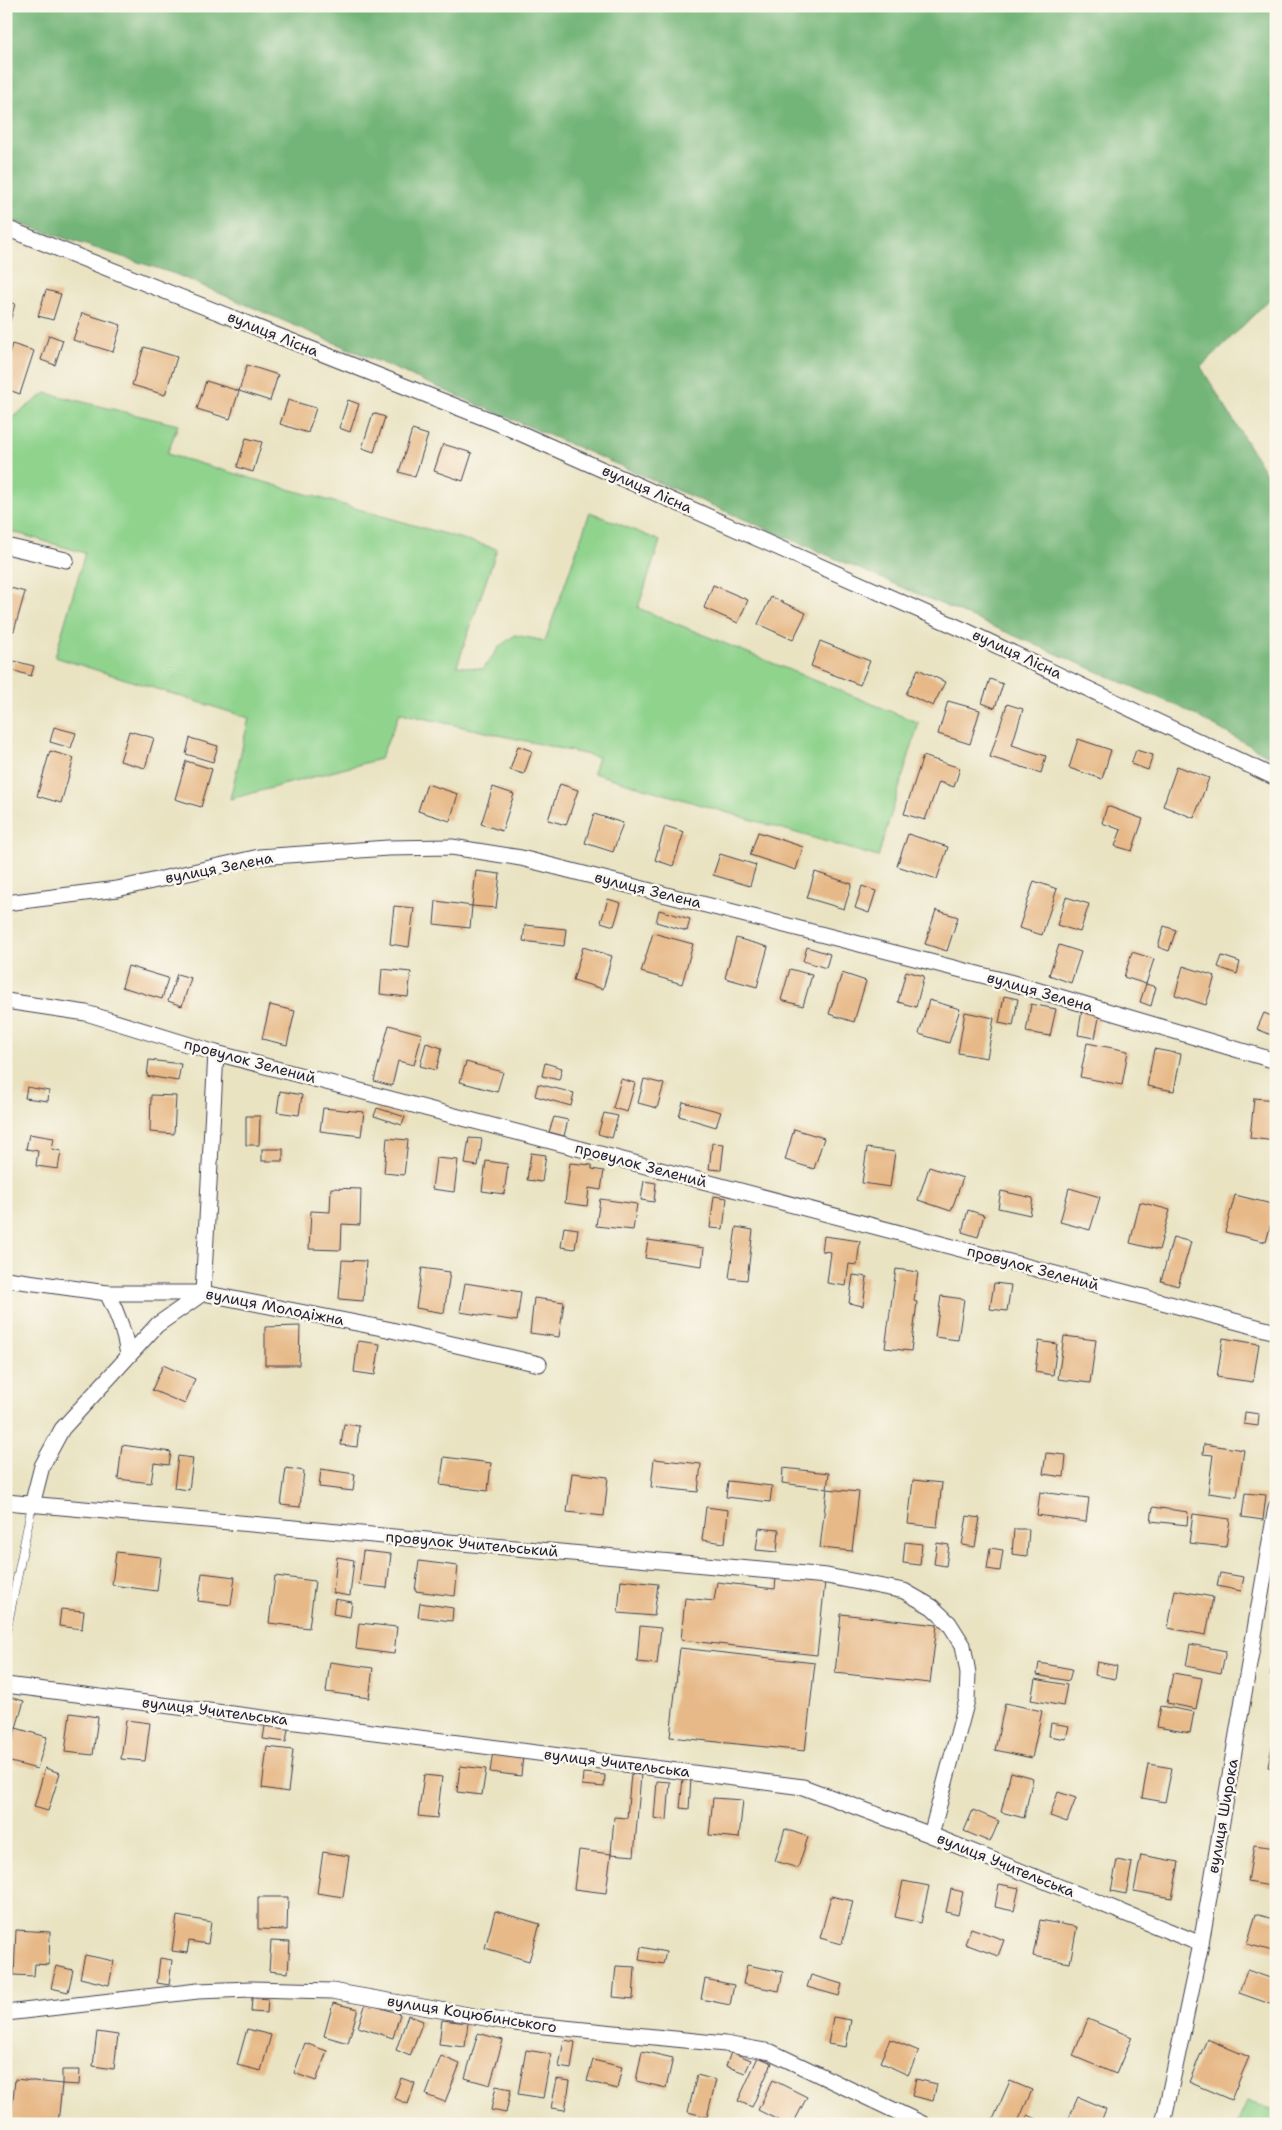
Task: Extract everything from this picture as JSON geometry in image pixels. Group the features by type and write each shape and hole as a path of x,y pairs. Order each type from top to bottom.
{"street":[{"name":"вулиця Лісна","path":"6,228 495,422 964,630 1276,778"},
{"path":"6,546 66,560"},
{"name":"вулиця Зелена","path":"6,903 117,889 259,857 388,848 452,847 521,858 1009,982 1276,1061"},
{"name":"провулок Зелений","path":"6,1001 86,1013 216,1053 1276,1332"},
{"path":"32,1505 42,1466 62,1428 157,1325 203,1293 216,1053"},
{"name":"вулиця Молодіжна","path":"6,1279 107,1293 203,1293 387,1329 539,1364"},
{"path":"107,1293 118,1313 126,1335 128,1355"},
{"name":"провулок Учительський","path":"6,1502 828,1576 904,1590 932,1606 949,1623 963,1645 968,1673 967,1700 931,1835"},
{"name":"вулиця Широка","path":"1163,2124 1201,1944 1276,1507"},
{"name":"вулиця Учительська","path":"6,1685 803,1787 931,1835 1201,1944"},
{"name":"вулиця Коцюбинського","path":"6,2013 198,1991 251,1989 332,1991 514,2023 725,2044 771,2052 922,2124"}],"lane":[{"path":"6,1633 32,1505"}],"green space":[{"path":"6,6 1276,6 1276,293 1201,367 1269,479 1276,499 1276,760 1180,707 175,274 6,219"},
{"path":"46,393 178,425 167,454 497,549 457,666 483,669 500,646 515,635 545,641 590,512 660,541 638,608 919,723 878,857 593,773 598,757 400,713 380,759 230,799 249,718 55,657 85,553 6,530 6,422"},
{"path":"1247,2102 1276,2109 1276,2124 1237,2124"}],"building":[{"path":"46,290 61,294 53,320 38,316"},
{"path":"6,301 15,304 7,332 6,332"},
{"path":"82,313 121,325 113,352 73,340"},
{"path":"49,335 63,340 55,365 41,360"},
{"path":"12,344 34,351 20,394 6,389 6,363"},
{"path":"144,347 177,357 165,395 132,385"},
{"path":"247,365 278,375 270,401 239,391"},
{"path":"206,381 239,391 230,419 197,409"},
{"path":"288,400 316,408 308,433 280,424"},
{"path":"348,400 359,404 350,432 339,428"},
{"path":"373,413 385,417 374,452 362,448"},
{"path":"412,430 428,435 415,477 399,472"},
{"path":"246,438 262,442 253,472 237,467"},
{"path":"443,444 472,453 463,481 434,471"},
{"path":"713,585 748,600 738,623 704,608"},
{"path":"7,587 25,592 14,631 6,629"},
{"path":"771,597 806,613 793,640 758,624"},
{"path":"820,641 870,661 860,685 811,666"},
{"path":"14,661 34,666 31,676 12,670"},
{"path":"918,669 945,682 933,706 906,694"},
{"path":"990,679 1003,684 995,708 982,703"},
{"path":"948,701 980,710 970,744 938,734"},
{"path":"1007,704 1023,709 1012,745 1046,756 1041,773 990,757"},
{"path":"54,727 76,733 71,748 50,742"},
{"path":"129,731 154,738 145,768 120,761"},
{"path":"190,738 218,746 213,762 186,754"},
{"path":"1078,739 1111,750 1102,779 1069,768"},
{"path":"518,746 532,751 524,774 510,770"},
{"path":"1136,750 1153,755 1148,770 1131,764"},
{"path":"50,751 74,758 61,803 37,796"},
{"path":"923,756 960,768 954,787 939,782 925,820 904,814"},
{"path":"186,761 212,769 201,807 175,799"},
{"path":"1177,766 1209,778 1194,818 1163,806"},
{"path":"427,784 458,794 450,821 418,811"},
{"path":"560,784 578,790 566,825 548,820"},
{"path":"493,787 514,794 502,831 481,824"},
{"path":"1107,806 1143,819 1132,851 1115,846 1121,830 1102,823"},
{"path":"594,814 623,823 613,852 585,843"},
{"path":"665,826 684,832 673,866 655,860"},
{"path":"758,832 803,847 796,870 750,855"},
{"path":"908,834 948,847 937,879 897,866"},
{"path":"720,854 756,865 750,886 713,875"},
{"path":"476,871 500,874 496,908 472,906"},
{"path":"815,872 852,884 844,909 807,898"},
{"path":"1034,881 1057,889 1042,935 1019,928"},
{"path":"862,886 876,891 869,913 855,908"},
{"path":"1066,897 1089,904 1080,932 1057,925"},
{"path":"608,899 621,903 614,926 601,922"},
{"path":"436,901 472,906 470,928 434,924"},
{"path":"394,906 414,908 409,947 390,944"},
{"path":"659,910 690,919 687,931 656,922"},
{"path":"936,910 958,917 947,951 925,944"},
{"path":"525,925 566,929 564,946 523,941"},
{"path":"1164,926 1176,930 1169,951 1158,947"},
{"path":"653,933 693,944 682,984 641,972"},
{"path":"736,938 768,947 757,987 725,978"},
{"path":"1059,945 1081,952 1071,983 1049,975"},
{"path":"583,947 612,956 603,989 573,980"},
{"path":"807,947 830,954 826,968 803,961"},
{"path":"1132,952 1154,959 1146,984 1124,977"},
{"path":"1222,956 1240,962 1237,974 1218,967"},
{"path":"128,966 168,978 162,999 122,987"},
{"path":"1183,966 1215,976 1206,1005 1175,995"},
{"path":"382,969 411,972 408,997 380,994"},
{"path":"790,969 812,975 803,1006 781,1000"},
{"path":"906,971 924,976 916,1007 898,1002"},
{"path":"842,973 866,981 854,1022 829,1014"},
{"path":"177,974 191,978 182,1006 168,1001"},
{"path":"1146,984 1156,987 1151,1006 1140,1002"},
{"path":"1004,996 1018,999 1013,1026 999,1023"},
{"path":"929,1000 960,1009 949,1043 919,1034"},
{"path":"1031,1004 1056,1009 1050,1036 1026,1032"},
{"path":"270,1005 295,1011 287,1045 262,1039"},
{"path":"1082,1010 1100,1013 1095,1038 1078,1035"},
{"path":"965,1012 994,1018 987,1058 958,1053"},
{"path":"1264,1013 1276,1018 1276,1037 1257,1029"},
{"path":"389,1025 422,1034 414,1065 398,1061 392,1086 374,1081"},
{"path":"426,1043 442,1048 436,1070 420,1066"},
{"path":"1087,1043 1128,1051 1122,1085 1080,1077"},
{"path":"1154,1049 1181,1054 1174,1091 1147,1086"},
{"path":"149,1060 181,1064 178,1081 147,1076"},
{"path":"466,1062 503,1072 497,1092 460,1082"},
{"path":"545,1063 562,1068 559,1080 542,1076"},
{"path":"621,1079 635,1083 627,1112 613,1108"},
{"path":"644,1079 664,1084 657,1108 638,1103"},
{"path":"538,1084 574,1093 571,1106 535,1096"},
{"path":"27,1087 49,1091 48,1101 25,1098"},
{"path":"280,1091 302,1095 299,1115 277,1112"},
{"path":"151,1095 176,1096 174,1134 150,1132"},
{"path":"1254,1098 1276,1100 1276,1141 1250,1138"},
{"path":"683,1102 721,1112 716,1127 679,1116"},
{"path":"323,1108 364,1112 361,1136 320,1131"},
{"path":"377,1108 405,1117 402,1125 374,1116"},
{"path":"604,1113 618,1116 612,1138 598,1134"},
{"path":"246,1116 260,1116 259,1145 246,1145"},
{"path":"554,1117 568,1120 564,1136 549,1132"},
{"path":"794,1129 824,1138 814,1169 785,1160"},
{"path":"29,1134 54,1138 52,1149 61,1151 58,1169 36,1166 38,1151 26,1149"},
{"path":"387,1138 408,1140 404,1175 384,1173"},
{"path":"469,1138 482,1139 478,1166 465,1164"},
{"path":"712,1143 724,1144 721,1170 709,1169"},
{"path":"867,1148 895,1152 890,1187 862,1183"},
{"path":"262,1149 283,1149 283,1161 262,1161"},
{"path":"531,1153 546,1155 542,1182 527,1180"},
{"path":"436,1158 458,1160 454,1192 432,1189"},
{"path":"486,1161 508,1164 504,1194 482,1191"},
{"path":"570,1163 592,1165 592,1169 604,1171 601,1190 589,1188 587,1206 565,1203"},
{"path":"929,1167 963,1178 951,1211 918,1200"},
{"path":"644,1181 656,1183 654,1202 641,1200"},
{"path":"331,1188 361,1189 360,1225 342,1224 341,1250 309,1249 311,1211 330,1212"},
{"path":"1069,1188 1100,1197 1090,1230 1060,1222"},
{"path":"1001,1191 1033,1198 1030,1215 998,1208"},
{"path":"1235,1195 1276,1205 1266,1242 1225,1232"},
{"path":"714,1196 727,1198 723,1229 710,1228"},
{"path":"600,1199 637,1204 633,1230 596,1226"},
{"path":"1140,1202 1170,1210 1159,1250 1130,1243"},
{"path":"968,1210 984,1215 978,1237 962,1232"},
{"path":"564,1227 578,1229 575,1249 561,1247"},
{"path":"736,1227 753,1230 747,1280 729,1278"},
{"path":"824,1236 860,1241 857,1265 849,1264 846,1286 827,1283 831,1252 822,1251"},
{"path":"1173,1237 1191,1242 1178,1286 1161,1281"},
{"path":"648,1240 704,1248 702,1266 645,1258"},
{"path":"342,1260 366,1261 363,1301 339,1299"},
{"path":"422,1268 450,1272 444,1313 416,1308"},
{"path":"896,1269 918,1272 914,1301 917,1302 911,1351 885,1348"},
{"path":"853,1275 867,1277 863,1306 849,1303"},
{"path":"465,1283 521,1292 517,1321 460,1312"},
{"path":"994,1283 1011,1285 1007,1311 990,1309"},
{"path":"941,1296 964,1299 958,1340 935,1337"},
{"path":"534,1298 564,1302 559,1337 530,1333"},
{"path":"300,1326 299,1365 265,1365 265,1327"},
{"path":"1064,1336 1096,1340 1090,1383 1058,1379"},
{"path":"1223,1338 1259,1344 1253,1382 1217,1377"},
{"path":"358,1341 380,1344 375,1375 354,1372"},
{"path":"1039,1341 1057,1344 1053,1375 1035,1372"},
{"path":"163,1365 195,1379 185,1404 152,1390"},
{"path":"1245,1412 1259,1414 1258,1426 1244,1424"},
{"path":"344,1424 359,1426 357,1447 341,1445"},
{"path":"1204,1444 1244,1450 1237,1497 1208,1493 1213,1455 1203,1454"},
{"path":"122,1445 171,1452 169,1465 154,1463 151,1483 118,1479"},
{"path":"1046,1453 1066,1455 1064,1477 1043,1474"},
{"path":"178,1456 193,1458 189,1490 174,1488"},
{"path":"444,1457 491,1463 488,1491 440,1485"},
{"path":"654,1459 701,1464 698,1492 651,1487"},
{"path":"286,1468 304,1471 300,1507 281,1505"},
{"path":"783,1468 829,1473 827,1489 782,1483"},
{"path":"321,1469 355,1474 353,1491 319,1487"},
{"path":"572,1473 608,1477 604,1516 567,1512"},
{"path":"913,1480 942,1483 937,1527 908,1524"},
{"path":"728,1481 772,1486 770,1502 726,1497"},
{"path":"827,1489 859,1492 852,1551 820,1548"},
{"path":"1040,1492 1089,1498 1086,1522 1037,1515"},
{"path":"1245,1493 1266,1495 1263,1520 1242,1517"},
{"path":"706,1507 728,1510 725,1543 702,1540"},
{"path":"1153,1507 1188,1512 1187,1525 1151,1521"},
{"path":"1193,1514 1230,1519 1226,1547 1189,1543"},
{"path":"967,1516 980,1518 975,1547 962,1545"},
{"path":"759,1528 779,1530 777,1552 756,1550"},
{"path":"1014,1529 1029,1529 1027,1556 1012,1554"},
{"path":"905,1542 922,1544 920,1565 903,1563"},
{"path":"937,1543 949,1545 946,1566 934,1564"},
{"path":"990,1548 1003,1550 1000,1571 987,1569"},
{"path":"363,1551 391,1554 387,1588 359,1585"},
{"path":"116,1552 161,1557 157,1591 112,1585"},
{"path":"337,1557 354,1560 350,1596 333,1593"},
{"path":"419,1561 458,1566 455,1596 415,1591"},
{"path":"202,1573 235,1577 231,1605 198,1601"},
{"path":"1220,1573 1244,1577 1241,1591 1217,1586"},
{"path":"275,1576 315,1581 309,1628 269,1623"},
{"path":"776,1577 825,1582 817,1655 681,1640 685,1598 714,1601 717,1582 775,1589"},
{"path":"621,1580 658,1584 654,1616 618,1613"},
{"path":"1175,1590 1213,1597 1206,1635 1168,1628"},
{"path":"335,1599 352,1602 350,1617 333,1614"},
{"path":"420,1603 453,1608 452,1621 418,1617"},
{"path":"61,1609 84,1611 82,1629 59,1626"},
{"path":"841,1614 937,1625 930,1683 835,1673"},
{"path":"359,1623 397,1627 394,1654 356,1649"},
{"path":"640,1626 661,1628 657,1664 637,1662"},
{"path":"1190,1644 1226,1651 1221,1673 1186,1666"},
{"path":"680,1648 815,1663 805,1751 670,1737"},
{"path":"1273,1660 1276,1661 1276,1676 1270,1675"},
{"path":"330,1662 373,1668 369,1698 326,1692"},
{"path":"1097,1662 1117,1666 1115,1679 1095,1675"},
{"path":"1039,1663 1072,1669 1069,1681 1037,1675"},
{"path":"1173,1673 1202,1678 1196,1709 1167,1703"},
{"path":"1035,1679 1067,1685 1063,1706 1031,1700"},
{"path":"6,1696 24,1701 16,1728 6,1726"},
{"path":"1005,1703 1042,1711 1032,1758 995,1750"},
{"path":"1161,1706 1194,1712 1190,1733 1157,1727"},
{"path":"70,1713 98,1717 93,1755 65,1752"},
{"path":"126,1720 150,1723 145,1761 121,1759"},
{"path":"266,1720 289,1723 286,1742 263,1739"},
{"path":"1051,1723 1069,1726 1066,1739 1049,1736"},
{"path":"16,1728 47,1737 37,1769 7,1761"},
{"path":"1272,1746 1276,1747 1276,1769 1268,1767"},
{"path":"267,1747 293,1750 288,1792 262,1788"},
{"path":"493,1751 523,1755 521,1776 490,1772"},
{"path":"1148,1764 1172,1768 1165,1802 1142,1798"},
{"path":"460,1766 486,1769 482,1795 457,1792"},
{"path":"45,1768 60,1773 48,1811 34,1807"},
{"path":"1011,1772 1033,1778 1024,1818 1001,1812"},
{"path":"583,1773 605,1775 604,1787 582,1785"},
{"path":"631,1774 641,1775 634,1856 611,1854 614,1817 627,1818"},
{"path":"424,1775 442,1777 437,1818 418,1816"},
{"path":"683,1778 691,1778 689,1809 680,1808"},
{"path":"657,1781 670,1782 667,1820 654,1818"},
{"path":"1058,1792 1076,1798 1067,1822 1050,1816"},
{"path":"713,1798 743,1800 739,1838 709,1835"},
{"path":"973,1810 999,1821 990,1842 964,1831"},
{"path":"785,1829 808,1837 798,1868 775,1861"},
{"path":"1254,1845 1276,1848 1276,1887 1248,1882"},
{"path":"579,1850 611,1854 606,1893 574,1889"},
{"path":"323,1852 349,1856 343,1897 317,1893"},
{"path":"1141,1855 1179,1862 1172,1898 1134,1891"},
{"path":"1117,1860 1132,1863 1126,1894 1111,1891"},
{"path":"903,1881 929,1886 921,1923 895,1917"},
{"path":"999,1884 1019,1888 1014,1911 995,1907"},
{"path":"951,1889 963,1892 958,1915 946,1912"},
{"path":"831,1896 853,1901 842,1944 820,1938"},
{"path":"258,1897 288,1897 287,1930 258,1929"},
{"path":"495,1911 540,1924 529,1961 485,1948"},
{"path":"1256,1914 1276,1920 1276,1952 1247,1944"},
{"path":"177,1916 211,1922 208,1944 189,1941 187,1953 172,1951"},
{"path":"1040,1920 1077,1927 1070,1963 1033,1956"},
{"path":"971,1928 1004,1940 998,1956 965,1944"},
{"path":"16,1930 50,1932 49,1965 35,1964 34,1976 14,1975"},
{"path":"271,1941 290,1942 288,1973 269,1971"},
{"path":"641,1947 666,1952 663,1964 639,1960"},
{"path":"85,1955 114,1961 109,1985 80,1978"},
{"path":"160,1958 172,1960 169,1985 157,1983"},
{"path":"747,1965 783,1972 779,1991 743,1984"},
{"path":"56,1966 73,1970 68,1992 51,1988"},
{"path":"616,1966 635,1967 633,1999 613,1997"},
{"path":"1247,1970 1276,1980 1276,2006 1239,1993"},
{"path":"811,1975 842,1984 839,1996 807,1987"},
{"path":"705,1979 734,1985 730,2005 701,1999"},
{"path":"252,1998 268,1999 267,2013 251,2012"},
{"path":"333,2003 358,2009 348,2043 324,2036"},
{"path":"366,2003 400,2014 393,2038 358,2027"},
{"path":"408,2015 423,2021 410,2056 396,2050"},
{"path":"833,2017 851,2020 846,2047 828,2044"},
{"path":"1088,2019 1132,2037 1116,2074 1073,2056"},
{"path":"442,2020 468,2023 465,2047 439,2044"},
{"path":"247,2029 271,2035 261,2071 237,2065"},
{"path":"97,2032 118,2035 114,2069 93,2066"},
{"path":"478,2033 503,2040 490,2085 465,2078"},
{"path":"890,2039 919,2051 908,2075 880,2062"},
{"path":"1207,2039 1249,2057 1231,2100 1189,2082"},
{"path":"564,2040 575,2042 571,2069 559,2067"},
{"path":"305,2043 327,2051 316,2081 294,2073"},
{"path":"526,2050 551,2054 543,2098 518,2094"},
{"path":"642,2051 673,2058 666,2088 636,2081"},
{"path":"731,2052 751,2060 745,2073 726,2066"},
{"path":"441,2056 460,2064 445,2102 426,2095"},
{"path":"758,2057 772,2063 752,2107 738,2101"},
{"path":"593,2060 622,2067 617,2089 587,2081"},
{"path":"62,2070 80,2070 79,2085 62,2084"},
{"path":"697,2075 716,2080 707,2117 688,2112"},
{"path":"401,2078 415,2083 408,2104 394,2098"},
{"path":"15,2079 62,2084 58,2124 11,2119"},
{"path":"557,2079 570,2081 565,2110 551,2108"},
{"path":"916,2079 937,2084 933,2101 912,2096"},
{"path":"773,2080 807,2097 793,2124 786,2124 758,2110"},
{"path":"1010,2081 1032,2090 1017,2124 991,2124"},
{"path":"496,2086 511,2089 506,2113 491,2110"},
{"path":"1078,2097 1106,2109 1100,2124 1066,2124"},
{"path":"1028,2115 1048,2124 1024,2124"}]}
